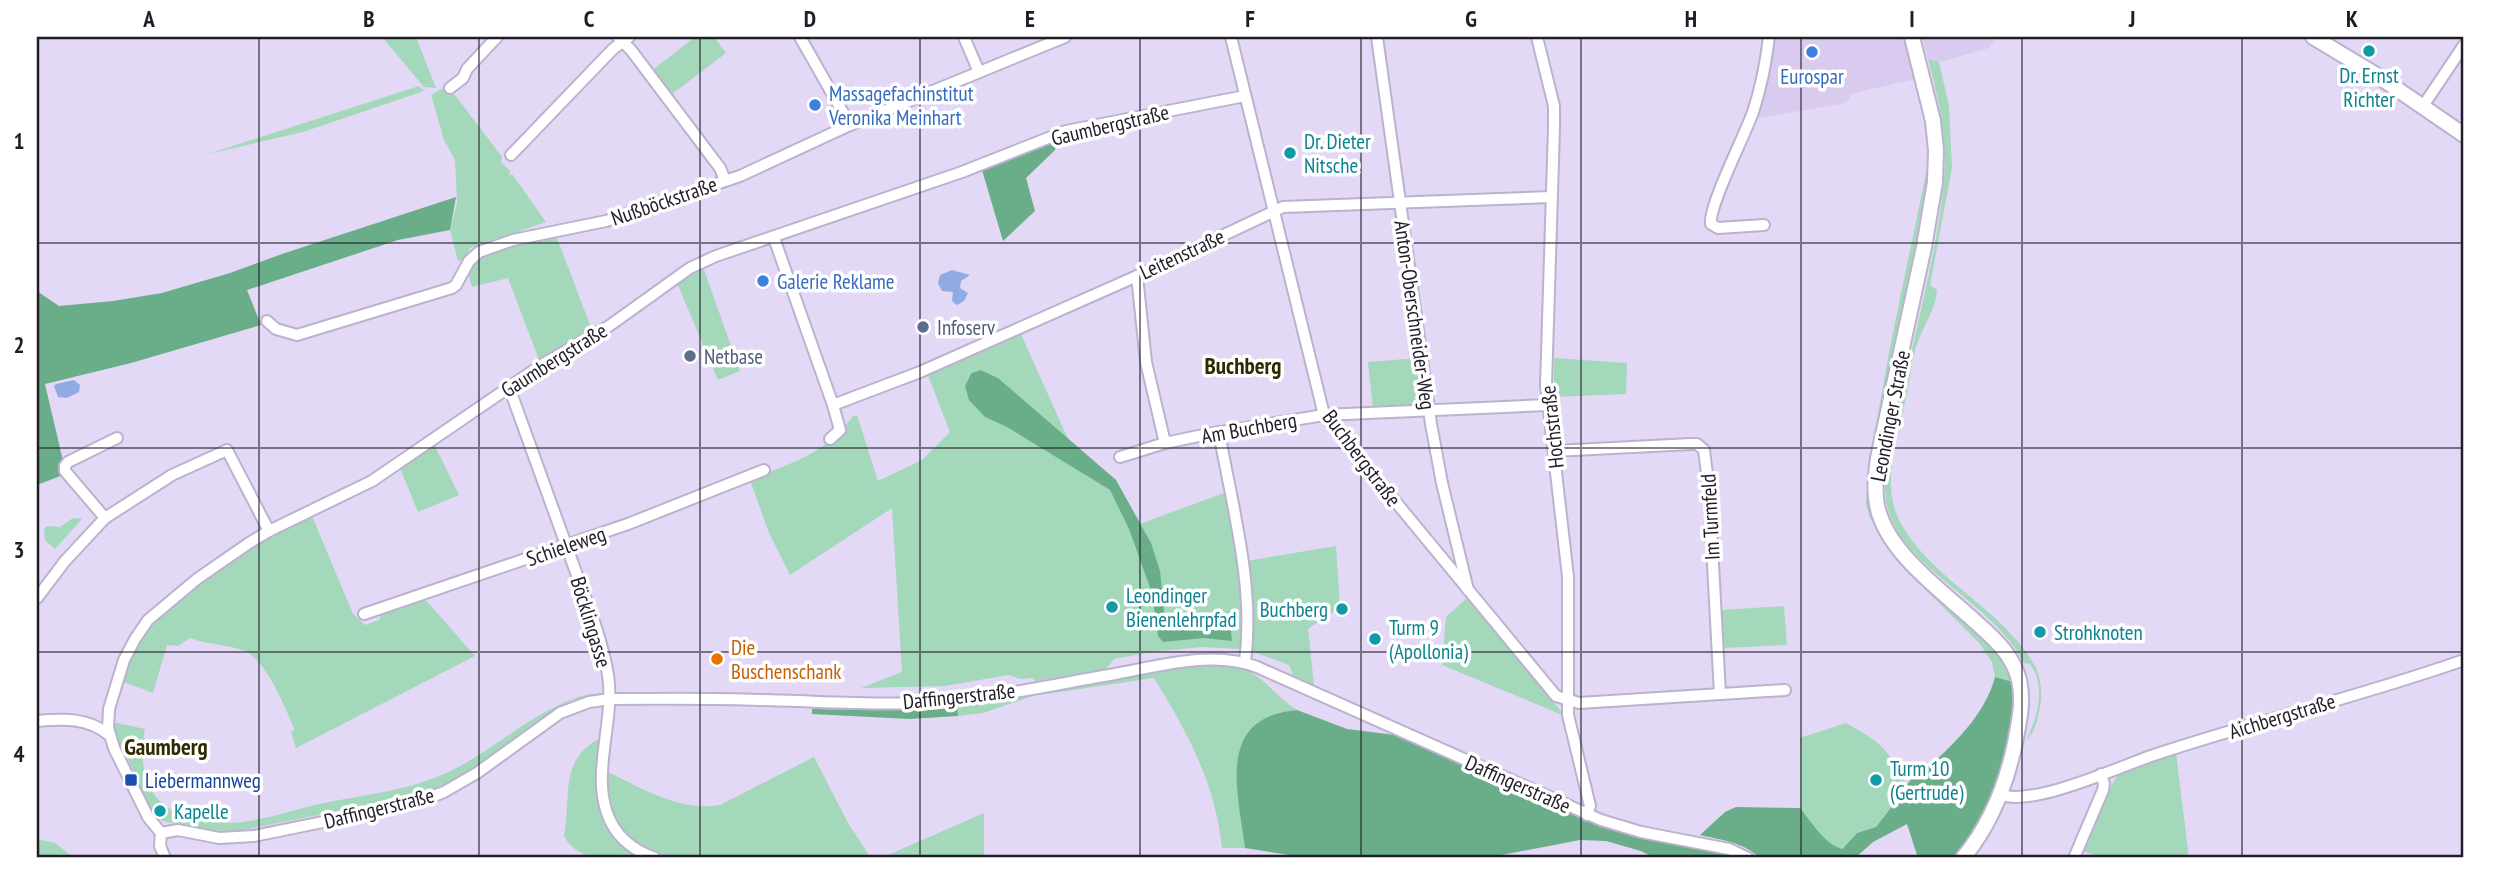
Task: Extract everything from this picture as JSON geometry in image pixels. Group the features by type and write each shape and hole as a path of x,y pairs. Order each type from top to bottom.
{"street":[{"path":"450,88 463,78 467,69 497,37"},
{"path":"800,37 850,125"},
{"path":"964,37 979,72"},
{"name":"Nußböckstraße","path":"267,321 276,329 297,335 452,288 469,261 479,252 513,240 606,221 740,176 850,125 1065,37"},
{"name":"Buchbergstraße","path":"1231,37 1324,415 1556,696 1567,699"},
{"name":"Anton-Oberschneider-Weg","path":"1377,37 1429,410 1442,483 1468,590"},
{"name":"Hochstraße","path":"1537,37 1554,106 1547,405 1568,576 1568,715 1590,806 1587,815"},
{"path":"1764,225 1718,228 1711,224 1710,219 1754,109 1769,37"},
{"name":"Leondinger Straße","path":"1912,37 1933,121 1935,182 1924,247 1878,458 1875,476 1877,505 1889,536 1903,554 1997,641 2011,659 2018,677 2021,701 2011,760 2001,795 1978,839 1963,858"},
{"path":"511,155 623,38 720,168 725,180"},
{"path":"2323,39 2464,135"},
{"path":"2423,106 2464,46"},
{"name":"Gaumbergstraße","path":"165,858 160,846 161,833 148,817 109,735 109,709 124,660 148,620 197,579 269,531 372,481 543,364 609,326 690,268 716,256 962,172 1066,131 1245,96"},
{"name":"Leitenstraße","path":"833,405 920,372 1137,276 1283,206 1552,197"},
{"path":"774,238 840,430 830,439"},
{"path":"1137,276 1146,362 1165,443"},
{"name":"Böcklingasse","path":"509,387 603,653 610,699 602,782 605,809 627,844 655,858"},
{"name":"Am Buchberg","path":"1120,457 1165,443 1324,415 1547,405"},
{"path":"1219,432 1245,586 1245,662"},
{"path":"105,518 65,471 65,466 117,438"},
{"name":"Im Turmfeld","path":"1553,452 1691,444 1697,444 1704,450 1720,694"},
{"path":"37,598 65,561 105,518 172,475 227,450 269,531"},
{"name":"Schieleweg","path":"365,614 628,524 764,470"},
{"name":"Aichbergstraße","path":"2001,795 2012,798 2028,796 2075,784 2152,755 2464,660"},
{"name":"Daffingerstraße","path":"161,833 178,830 219,838 254,836 416,803 469,779 560,713 589,702 610,699 920,703 967,699 1165,664 1204,661 1245,662 1587,815 1642,832 1729,849 1748,858"},
{"path":"1567,699 1579,703 1785,690"},
{"path":"89,722 109,709"},
{"path":"37,721 63,719 89,722 109,735"},
{"path":"2074,858 2103,790 2101,774"}],"shaded area":[{"path":"1775,37 1905,37 1916,79 1853,93 1846,103 1758,118"},
{"path":"1922,37 1996,37 1989,48 1939,62 1928,59"}],"green space":[{"path":"382,37 416,37 436,88 424,87"},
{"path":"695,37 714,37 726,53 672,94 654,69"},
{"path":"1928,59 1939,62 1949,106 1952,168 1930,285 1937,290 1936,297 1913,357 1895,443 1891,491 1900,522 1913,542 1946,577 2001,624 2032,661 2041,686 2040,706 2035,728 2026,741 2037,713 2039,692 2038,682 2030,664 2024,663 2011,642 1994,623 1916,554 1901,536 1890,516 1886,501 1888,453 1932,258 1944,179 1939,103"},
{"path":"419,86 424,91 303,132 208,154"},
{"path":"445,87 455,95 502,157 501,162 510,171 509,176 512,174 546,222 470,248 465,259 458,261 450,230 457,203 455,160 444,140 431,95"},
{"path":"1057,140 1055,150 1026,178 1035,211 1003,241 982,170"},
{"path":"1930,154 1931,174 1874,516 1996,648 2013,682 1995,677 1992,662 1980,644 1906,570 1881,539 1869,516 1866,503 1868,469 1891,342"},
{"path":"456,197 450,230 398,240 247,290 261,325 131,363 45,384 63,461 63,475 37,485 37,291 59,306 162,293"},
{"path":"557,238 592,330 539,360 508,278 472,287 468,273 476,258 515,245"},
{"path":"703,267 740,371 718,380 677,283"},
{"path":"1020,332 1068,439 998,378 981,370 970,373 965,386 985,417 1007,426 1110,490 1129,528 1224,493 1242,588 1241,649 1201,647 1151,652 1114,659 1106,669 1036,681 1008,675 945,686 861,688 902,672 892,508 790,575 769,533 750,480 819,449 857,415 878,481 922,460 950,432 927,373"},
{"path":"1418,358 1424,402 1422,405 1373,409 1368,362"},
{"path":"1554,358 1627,363 1626,394 1554,397"},
{"path":"981,370 998,378 1116,480 1151,543 1160,571 1164,612 1174,626 1188,631 1217,627 1231,631 1232,641 1204,638 1163,642 1158,636 1152,593 1129,529 1110,490 1007,427 985,417 969,400 965,386 971,373"},
{"path":"434,444 459,495 418,512 400,468"},
{"path":"312,516 353,614 365,625 379,620 382,613 424,598 475,656 296,748 291,732 295,730 274,686 261,664 245,651 190,638 178,646 167,645 153,693 121,681 142,637 160,615 224,565"},
{"path":"73,518 82,519 55,549 45,540 44,529 47,526 60,527"},
{"path":"1336,546 1340,607 1308,629 1314,685 1293,675 1289,665 1251,651 1251,589 1246,561"},
{"path":"1468,597 1565,716 1442,665 1446,617"},
{"path":"1784,606 1787,645 1724,648 1721,610"},
{"path":"1213,664 1235,666 1250,672 1297,710 1271,716 1253,727 1243,742 1238,761 1237,782 1245,848 1222,848 1213,801 1198,759 1154,678 1033,696 983,713 958,716 957,705 1174,667"},
{"path":"1995,677 2013,682 2013,712 2008,747 1999,781 1987,809 1953,858 1918,858 1907,824 1873,842 1855,858 1760,858 1739,845 1700,835 1725,812 1736,807 1800,808 1829,842 1842,849 1857,833 1876,827 1909,782 1963,733 1979,712"},
{"path":"590,694 604,694 573,700 560,706 477,765 422,794 238,831 206,830 162,821 152,812 127,757 121,753 113,736 112,722 145,729 145,776 158,799 169,808 200,820 237,823 427,781 480,754 551,709 570,700"},
{"path":"957,705 958,716 909,719 812,714 812,709 883,710"},
{"path":"1297,710 1347,729 1395,735 1599,825 1643,838 1732,855 1725,858 1655,858 1606,841 1580,840 1486,858 1308,858 1245,848 1237,782 1238,761 1243,742 1253,727 1271,716"},
{"path":"1846,723 1882,747 1906,784 1904,791 1876,827 1857,833 1841,849 1823,837 1800,808 1800,738"},
{"path":"602,737 598,778 605,812 619,838 641,858 609,859 588,856 579,852 564,836 569,779 573,767 588,746"},
{"path":"2176,753 2189,858 2103,858 2080,850 2099,807 2106,801 2120,772"},
{"path":"814,757 848,823 869,855 863,858 764,855 761,858 667,858 627,837 620,830 612,813 606,771 676,802 720,805"},
{"path":"984,813 984,858 881,858"},
{"path":"37,839 55,843 74,858 37,858"}],"water":[{"path":"952,270 970,275 961,281 960,288 968,293 964,301 957,305 952,301 953,292 942,291 938,283 940,275"},
{"path":"74,380 80,385 79,392 67,398 58,397 54,386"}],"place":[{"name":"Dr. Ernst Richter","path":"2369,51"},
{"name":"Eurospar","path":"1812,52"},
{"name":"Massagefachinstitut Veronika Meinhart","path":"815,105"},
{"name":"Dr. Dieter Nitsche","path":"1290,153"},
{"name":"Galerie Reklame","path":"763,281"},
{"name":"Infoserv","path":"923,327"},
{"name":"Netbase","path":"690,356"},
{"name":"Leondinger Bienenlehrpfad","path":"1112,607"},
{"name":"Buchberg","path":"1342,609"},
{"name":"Strohknoten","path":"2040,632"},
{"name":"Turm 9 (Apollonia)","path":"1375,639"},
{"name":"Die Buschenschank","path":"717,659"},
{"name":"Liebermannweg","path":"131,780"},
{"name":"Turm 10 (Gertrude)","path":"1876,780"},
{"name":"Kapelle","path":"160,811"}],"district":[{"name":"Buchberg","path":"1243,365"},
{"name":"Gaumberg","path":"166,746"}]}
